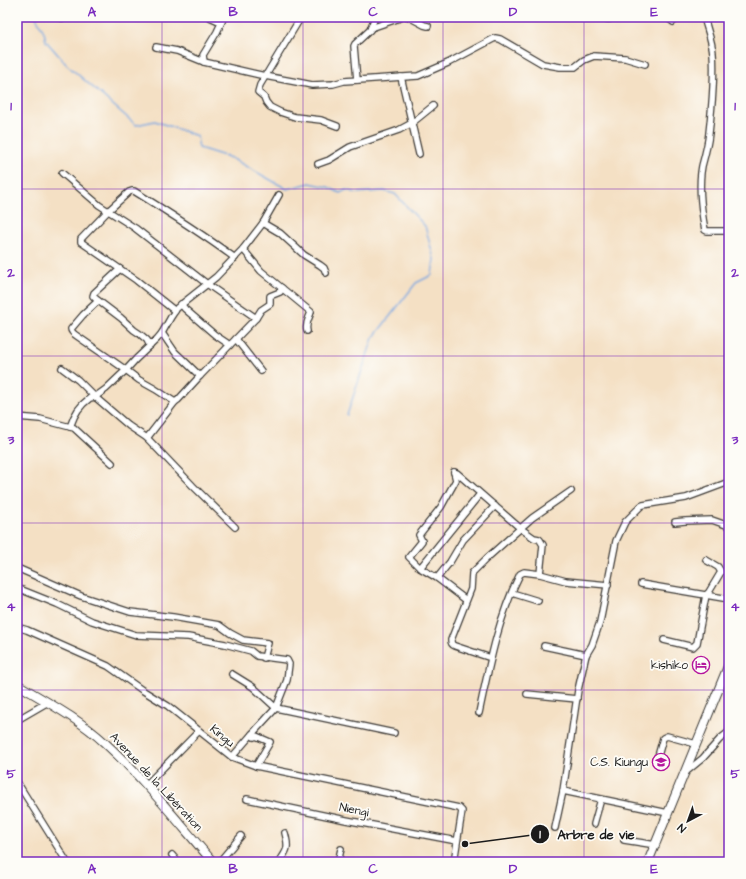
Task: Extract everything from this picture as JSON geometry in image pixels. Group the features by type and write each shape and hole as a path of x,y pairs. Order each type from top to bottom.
{"highway":[{"path":"648,862 729,664"},
{"name":"Avenue de la Libération","path":"17,684 82,724 104,742 146,785 213,862"}],"street":[{"path":"204,62 203,55 223,20 210,17"},
{"path":"301,17 265,76 258,92 264,97 270,107 280,112 321,120 337,126"},
{"path":"357,80 354,46 371,28 375,17"},
{"path":"371,28 403,17"},
{"path":"409,17 428,26"},
{"path":"595,17 609,19"},
{"path":"667,17 673,22"},
{"path":"704,17 712,46 713,59 709,134 706,154 702,167 700,196 701,207 704,230 729,230"},
{"path":"156,47 177,51 204,62 312,85 333,84 344,81 418,76 430,72 496,38 543,64 560,67 575,66 594,56 625,58 646,64"},
{"path":"401,77 419,154"},
{"path":"318,164 330,160 350,147 399,130 412,123 433,106"},
{"path":"62,173 99,205 135,228 207,284 256,318"},
{"path":"175,311 136,280 81,242 81,239 129,192 134,191 180,219 235,258"},
{"path":"70,427 78,410 90,398 95,397 106,389 150,346 162,333 170,317 181,304 216,277 235,258 263,223 279,195"},
{"path":"263,223 280,233 304,255 324,268 326,274"},
{"path":"243,249 261,271 311,312 306,323 307,331"},
{"path":"120,270 94,293 93,296 145,339 150,346"},
{"path":"147,438 175,402 256,318 261,310 270,304 270,296 280,292 282,288"},
{"path":"98,301 71,329 73,333 139,380 175,402"},
{"path":"181,304 215,335 230,345"},
{"path":"162,333 175,352 200,376"},
{"path":"236,339 261,371"},
{"path":"62,368 78,380 95,397 129,426 147,438 185,478 235,526"},
{"path":"17,417 40,419 70,427 78,431 112,463"},
{"path":"466,600 437,578 420,568 409,557 422,541 419,535 441,507 456,480 454,472 520,528 534,538 539,538 542,545 540,574"},
{"path":"555,828 563,791 577,699 586,655 592,645 600,622 616,541 620,531 625,522 637,509 644,505 686,498 729,482"},
{"path":"491,658 452,645 451,643 471,589 472,573 540,511 571,491"},
{"path":"420,568 480,494"},
{"path":"437,578 450,562 463,540 495,506"},
{"path":"676,522 685,520 712,520 729,526"},
{"path":"664,640 693,647 696,645 706,595 721,572 718,567 706,560"},
{"path":"17,568 81,596 130,612 220,624 230,633 243,640 268,643 264,658"},
{"path":"479,713 491,658 504,611 522,572 540,574 566,581 608,584"},
{"path":"640,584 729,599"},
{"path":"17,588 57,604 92,621 136,635 188,637 251,651 257,656 264,658 287,660 289,664 287,680 276,708 232,757"},
{"path":"512,593 538,602"},
{"name":"Kingu","path":"17,627 108,666 168,706 232,757 256,766 459,808 462,811 457,841"},
{"path":"544,646 586,655"},
{"path":"232,674 253,687 276,708 394,733"},
{"path":"527,694 577,699"},
{"path":"17,720 48,702"},
{"path":"146,785 199,730"},
{"path":"684,774 703,758 720,739 729,732"},
{"path":"252,734 254,737 256,736 270,742 256,766"},
{"path":"658,756 663,738 668,736 696,744"},
{"path":"17,782 68,862"},
{"path":"563,791 668,813"},
{"name":"Niengi","path":"247,799 457,841"},
{"path":"594,824 601,799"},
{"path":"279,862 288,844 285,833"},
{"path":"219,862 241,836"},
{"path":"624,840 656,845"},
{"path":"454,862 457,841"},
{"path":"338,862 341,849"},
{"path":"172,855 178,862"}],"waterway":[{"path":"36,17 44,32 46,41 67,65 136,125 155,121 197,136 199,148 231,158 287,189 310,183 328,187 340,193 346,190 357,193 384,191 395,194 425,226 434,259 432,275 416,283 373,338 347,415"}],"place":[{"name":"kishiko","path":"701,665"},
{"name":"C.S. Kiungu","path":"661,762"},
{"name":"Arbre de vie","path":"465,844"}]}
